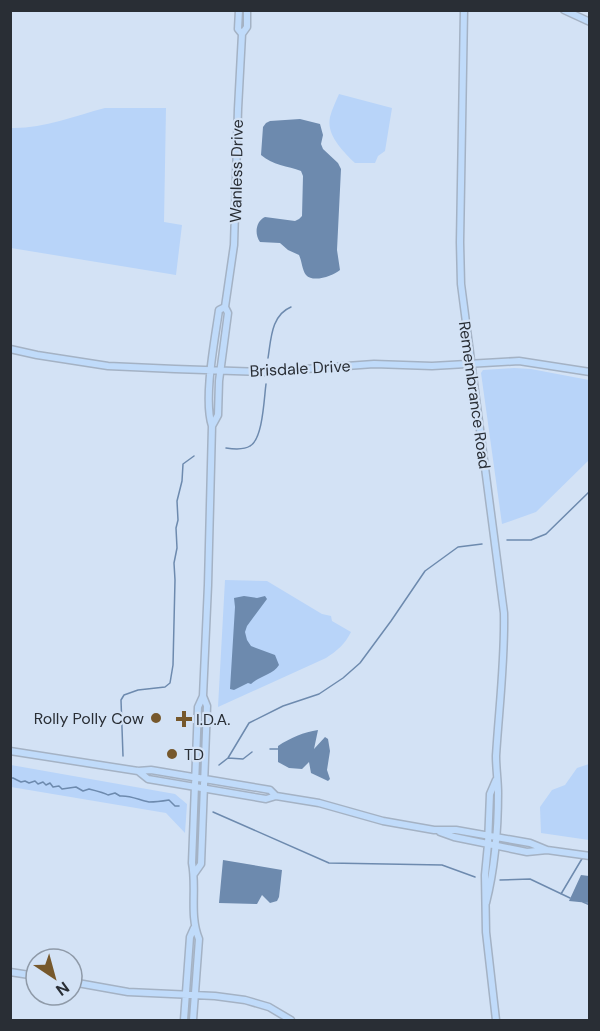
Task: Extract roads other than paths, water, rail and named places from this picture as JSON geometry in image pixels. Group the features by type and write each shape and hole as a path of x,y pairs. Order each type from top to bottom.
{"main road":[{"name":"Wanless Drive","path":"239,10 238,29 242,34"},
{"name":"Wanless Drive","path":"212,426 218,415 228,313 225,307 234,245 242,34 247,27 248,10"},
{"name":"Remembrance Road","path":"464,10 461,284 504,613 504,651 496,758 498,793 496,837 485,875 486,932 496,1020"},
{"path":"564,10 590,22"},
{"name":"Wanless Drive","path":"184,1020 190,937 194,928 192,862 198,707 203,696 208,585 211,370 219,310 225,307"},
{"name":"Brisdale Drive","path":"10,349 108,366 221,371 264,372 374,364 432,366 519,361 590,372"},
{"name":"Wanless Drive","path":"194,874 201,864 207,706 203,696"},
{"path":"10,751 205,779 270,790 276,796"},
{"path":"138,771 148,779 266,799 276,796 319,803 383,820 434,830 454,837 527,852 547,850 590,856"},
{"name":"Remembrance Road","path":"492,845 488,836 490,794 497,778"},
{"path":"434,830 456,830 530,843 547,850"},
{"name":"Wanless Drive","path":"193,1020 199,939 194,928"},
{"path":"84,984 128,992 233,998 255,1002 291,1020"}],"waterway":[{"path":"268,358 271,336 276,322 279,316 291,307"},
{"path":"226,448 245,448 254,442 260,427 266,384"},
{"path":"123,756 121,700 124,695 138,690 165,687 170,683 173,665 177,501 183,464 194,456"},
{"path":"507,540 531,540 546,534 590,491"},
{"path":"219,765 228,758 249,723 283,706 319,694 360,663 425,571 458,547 482,544"},
{"path":"270,749 278,749"},
{"path":"228,758 243,759 252,752"},
{"path":"10,778 21,782 35,781 46,785 50,783 53,787 59,786 62,789 76,787 83,791 89,789 108,795 115,793 149,802 169,800 175,806 179,806"},
{"path":"213,812 329,863 442,865 475,877"},
{"path":"561,894 583,857"},
{"path":"500,880 530,879 570,898"},
{"path":"583,902 590,905"}],"place":[{"name":"Rolly Polly Cow","path":"156,718"},
{"name":"I.D.A.","path":"184,719"},
{"name":"TD","path":"172,754"}]}
